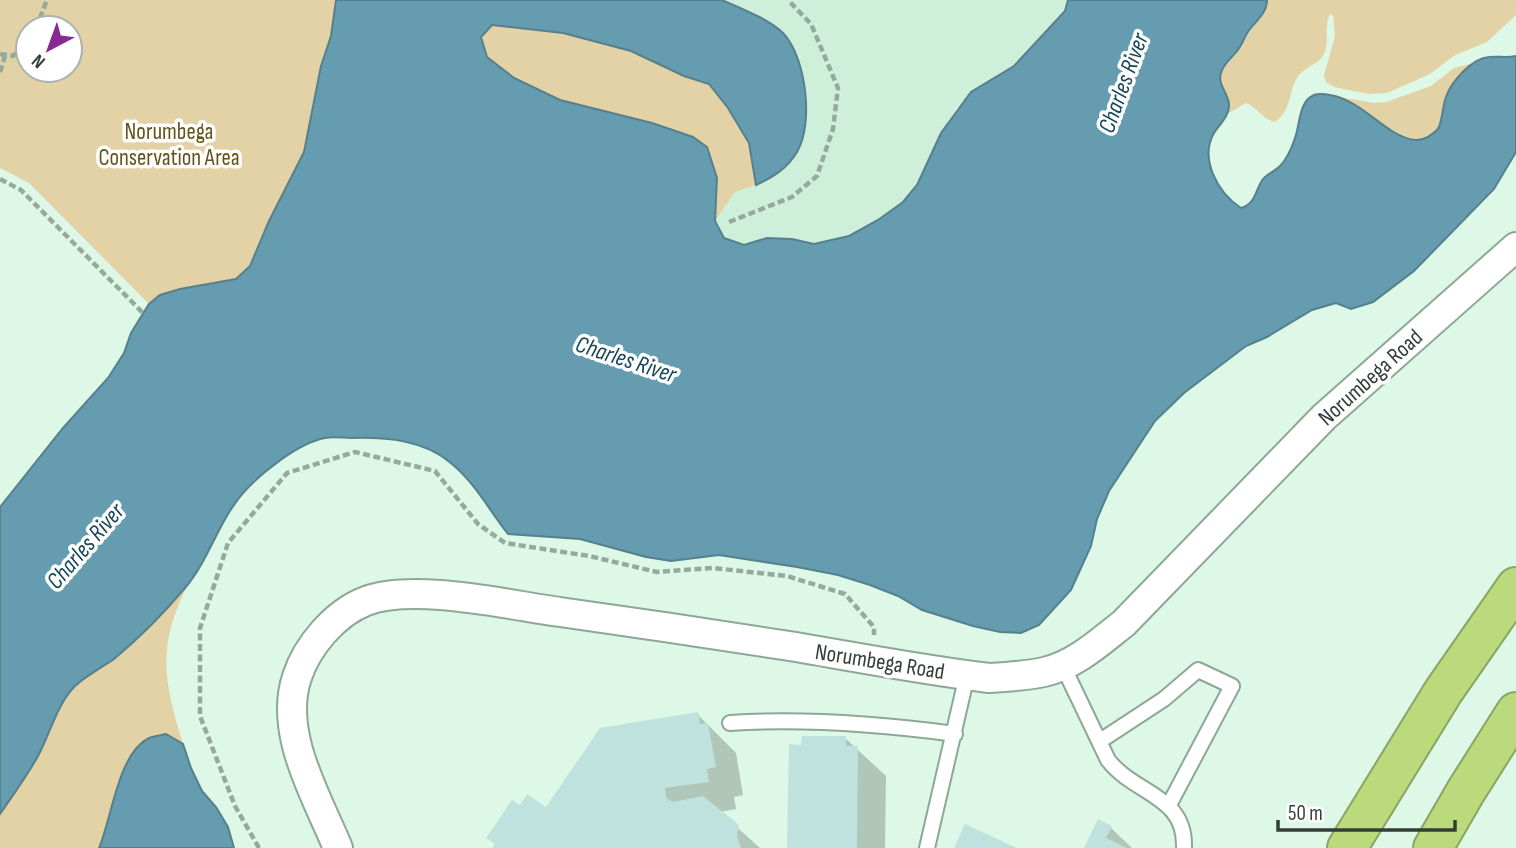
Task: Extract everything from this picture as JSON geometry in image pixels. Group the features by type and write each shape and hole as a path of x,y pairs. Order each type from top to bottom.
{"highway":[{"path":"1347,848 1443,692 1516,587"},
{"path":"1433,847 1516,712"},
{"path":"1433,847 1516,756"}],"street":[{"name":"Norumbega Road","path":"338,848 298,750 292,724 292,700 297,677 323,632 342,615 366,601 389,596 443,596 989,678 1044,672 1063,666 1090,650 1124,623 1324,417 1516,247"}],"lane":[{"path":"1063,666 1108,760 1118,773 1169,805 1179,820 1184,848"},
{"path":"1100,741 1164,698 1198,670 1232,686 1169,805"},
{"path":"928,848 967,675"},
{"path":"730,723 810,720 908,727 955,734"}],"path":[{"path":"729,222 792,197 817,176 833,129 838,88 811,24 788,0"},
{"path":"0,72 3,55"},
{"path":"0,180 21,190 143,313"}],"shaded area":[{"path":"722,0 1068,0 1065,10 1014,66 971,92 956,109 941,133 917,185 903,202 849,236 814,244 792,239 767,238 744,245 724,238 715,221 735,192 781,173 759,17"}],"green space":[{"name":"Norumbega Conservation Area","path":"0,0 336,0 331,36 321,66 304,152 250,266 236,279 180,289 160,295 149,304 29,183 0,168"},
{"path":"1267,0 1516,0 1516,15 1487,42 1455,55 1430,74 1387,93 1369,94 1334,87 1326,82 1324,75 1335,36 1333,15 1330,14 1325,52 1300,74 1285,111 1275,122 1246,103 1227,114 1229,104 1220,81 1221,72 1238,51 1267,5"},
{"path":"492,25 563,33 631,51 684,76 710,84 749,143 756,185 735,192 715,221 717,178 693,137 652,123 560,100 514,78 487,57 481,37"},
{"path":"1474,63 1455,85 1441,124 1433,135 1423,140 1411,139 1386,126 1354,103 1333,96 1375,103 1386,102 1431,86 1454,68"},
{"path":"188,585 171,627 166,664 171,702 183,744 166,734 107,829 99,848 0,848 0,814 38,757 62,705 73,688 113,659"}],"water":[{"name":"Charles River","path":"336,0 722,0 771,24 784,34 798,59 805,92 805,125 797,152 789,163 756,185 749,143 728,108 709,84 684,76 631,51 563,33 492,25 481,37 487,57 514,78 560,100 652,123 693,137 707,147 717,178 715,221 724,238 744,245 767,238 792,239 814,244 849,236 903,202 917,185 941,133 971,92 1014,66 1065,11 1068,0 1267,0 1263,13 1222,70 1220,81 1229,108 1210,143 1213,175 1225,194 1241,208 1250,203 1263,179 1285,160 1295,138 1305,102 1309,98 1324,94 1342,98 1394,132 1422,140 1438,129 1446,97 1457,78 1482,58 1516,56 1516,152 1494,189 1414,271 1373,302 1351,309 1336,303 1312,310 1267,337 1246,346 1184,393 1155,421 1109,491 1097,519 1091,546 1071,590 1039,625 1021,633 973,626 922,610 898,596 870,585 797,567 719,555 671,561 580,539 508,534 468,480 452,464 430,450 391,439 325,438 292,452 251,485 234,504 201,565 177,597 114,659 75,686 59,710 34,763 0,814 0,507 63,428 108,378 149,304 160,295 180,289 236,279 250,266 304,152 321,66 331,36"},
{"path":"166,734 183,744 202,791 228,827 234,848 99,848 117,787 130,757 138,746 149,738"}],"building":[{"path":"698,712 700,724 708,723 716,767 707,769 709,782 665,788 666,798 673,802 703,796 739,825 737,836 741,848 492,848 495,844 486,838 512,800 520,805 527,794 546,807 600,728"},
{"path":"802,736 846,736 846,746 858,746 857,848 787,848 789,744 801,745"},
{"path":"1098,819 1112,826 1106,838 1127,848 1084,848"},
{"path":"965,824 1017,848 954,848"}]}
